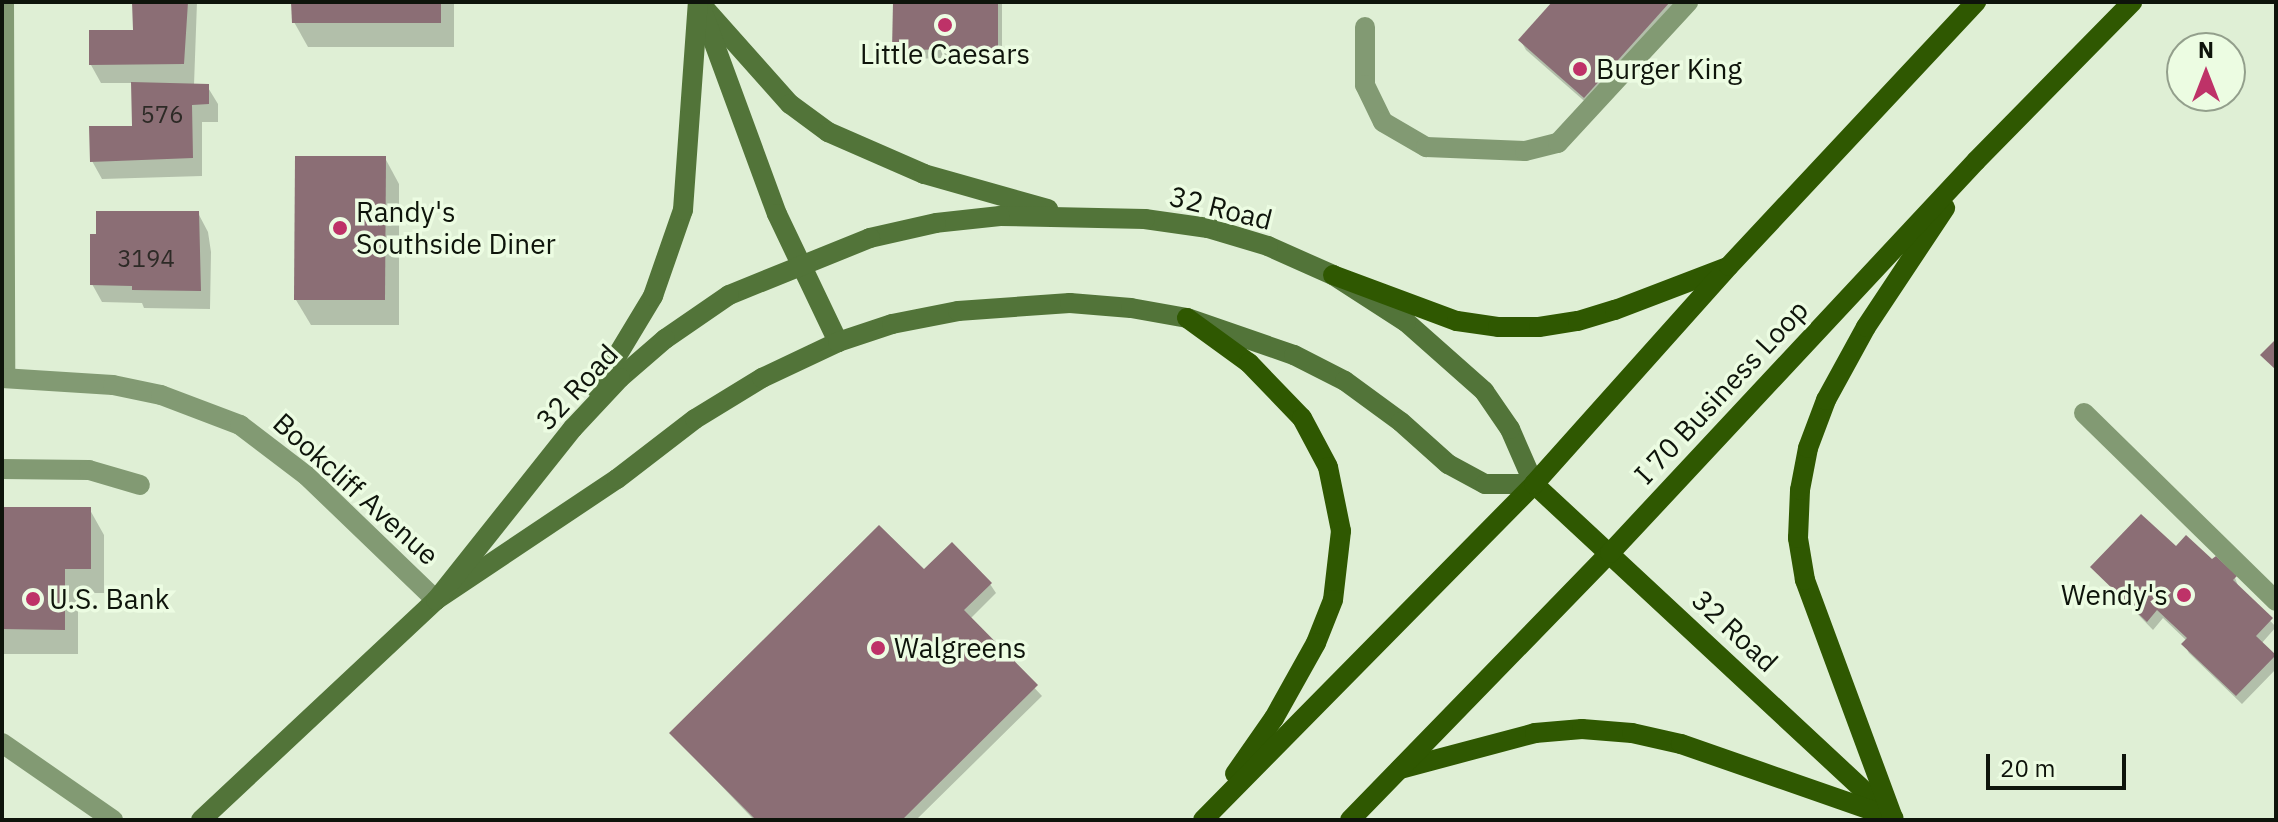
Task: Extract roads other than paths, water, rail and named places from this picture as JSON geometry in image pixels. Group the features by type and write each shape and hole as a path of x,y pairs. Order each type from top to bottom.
{"main road":[{"path":"1203,820 1534,484 1729,266 1976,2"},
{"name":"I 70 Business Loop","path":"1350,820 1610,553 1976,161 2132,2"},
{"path":"1894,819 1805,580 1798,538 1800,490 1808,448 1826,400 1866,327 1976,161"},
{"path":"1333,275 1457,321 1498,327 1539,327 1578,321 1615,310 1729,266"},
{"path":"1187,318 1249,363 1302,418 1328,467 1341,531 1333,600 1316,643 1274,718 1203,820"},
{"name":"32 Road","path":"1534,484 1894,819"},
{"path":"1399,769 1535,733 1582,729 1632,733 1681,744 1894,819"}],"street":[{"path":"3,378 4,2"},
{"path":"699,2 790,104 828,132 924,174 1071,215"},
{"path":"699,2 777,214 838,342"},
{"path":"573,428 653,296 683,210 699,2"},
{"path":"1365,27 1365,85 1383,122 1426,147 1525,151 1558,143 1688,2"},
{"name":"32 Road","path":"201,820 436,600 573,428 620,378 665,339 729,295 870,238 936,223 1000,216 1071,215 1145,219 1208,228 1268,246 1333,275 1406,322 1484,391 1510,429 1534,484 1485,484 1448,464 1401,422 1345,381 1294,355 1187,318 1085,304 1014,305 892,324 838,342 762,378 695,419 617,479 436,600"},
{"name":"Bookcliff Avenue","path":"3,378 113,385 161,395 240,425 307,476 436,600"},
{"path":"2084,413 2276,601"},
{"path":"2,469 89,470 140,485"},
{"path":"2,743 113,820"}],"place":[{"name":"Little Caesars","path":"945,25"},
{"name":"Burger King","path":"1580,69"},
{"name":"Randy's Southside Diner","path":"340,228"},
{"name":"Wendy's","path":"2184,595"},
{"name":"U.S. Bank","path":"33,599"},
{"name":"Walgreens","path":"878,648"}]}
